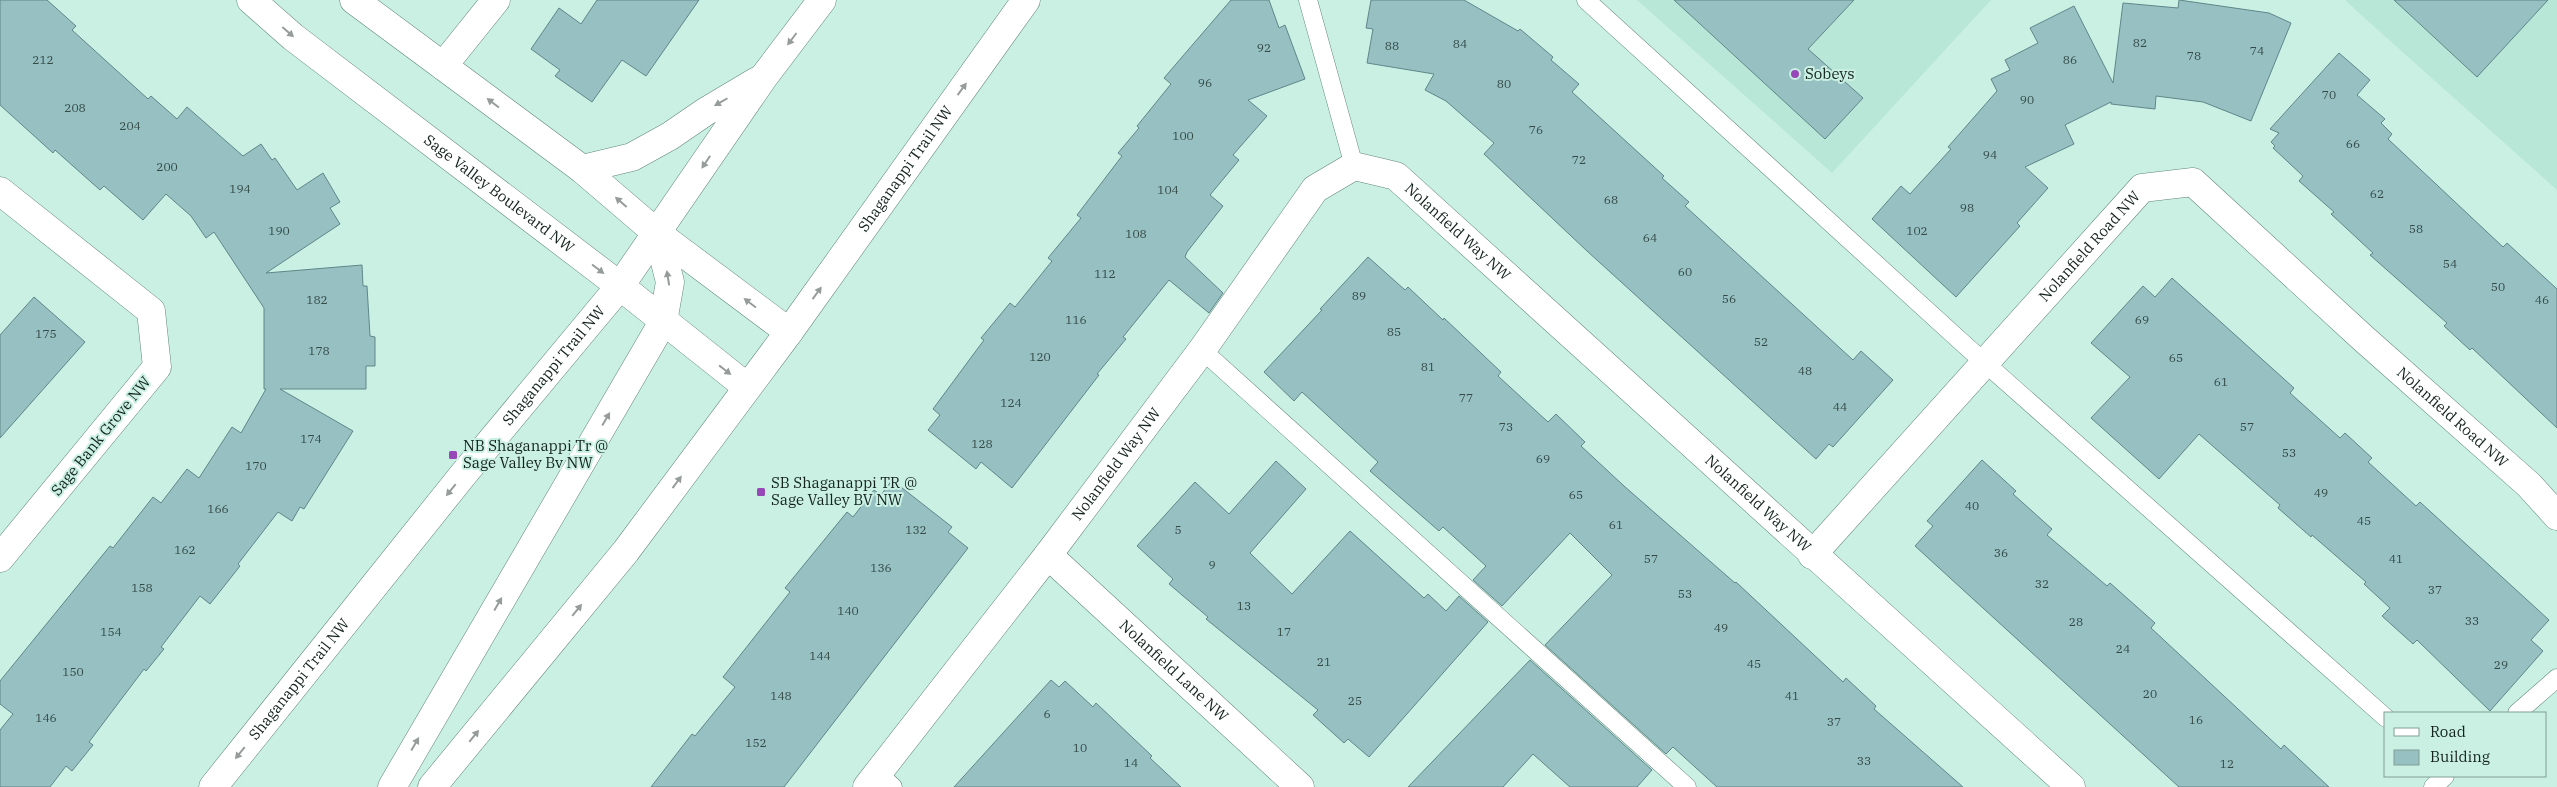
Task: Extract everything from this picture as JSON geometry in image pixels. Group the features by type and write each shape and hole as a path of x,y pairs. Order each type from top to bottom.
{"street":[{"name":"Sage Valley Boulevard NW","path":"251,0 301,43 620,286 746,387"},
{"path":"354,0 582,169 658,234 789,332"},
{"path":"443,66 496,0"},
{"name":"Shaganappi Trail NW","path":"213,787 462,476 620,286 658,234 763,78 822,0"},
{"name":"Shaganappi Trail NW","path":"432,787 626,551 746,387 789,332 1026,0"},
{"path":"582,169 632,158 763,78"},
{"name":"Nolanfield Way NW","path":"879,782 1202,350 1315,189 1354,166 1396,176 1812,555 2071,787"},
{"name":"Nolanfield Road NW","path":"1812,555 2142,188 2193,182 2364,339 2529,486 2557,516"},
{"name":"Sage Bank Grove NW","path":"0,191 151,311 157,367 0,558"},
{"path":"392,787 663,322 670,282 658,234"},
{"name":"Nolanfield Lane NW","path":"1048,555 1300,787"}],"lane":[{"path":"1308,0 1354,166"},
{"path":"1586,0 1986,363 2384,716"},
{"path":"1202,350 1687,787"},
{"path":"2518,712 2557,678"},
{"path":"2433,787 2444,777"}],"shaded area":[{"path":"1637,0 1991,0 1832,173"},
{"path":"2345,0 2557,0 2557,190 2360,14"}],"building":[{"path":"0,0 47,0 76,26 72,30 148,99 151,96 177,119 187,107 243,156 261,144 272,160 275,158 297,190 323,173 340,202 330,208 340,224 266,273 362,265 363,286 367,286 370,336 375,337 375,366 366,366 366,389 280,389 353,431 304,509 300,507 292,521 278,512 238,564 240,566 210,604 200,596 161,647 164,649 146,671 144,669 89,742 93,745 72,771 66,766 50,787 0,787 0,730 13,714 0,704 0,681 110,546 113,548 153,497 161,503 187,469 199,478 232,427 241,433 266,389 264,389 264,308 214,232 206,238 191,216 166,194 143,220 104,186 100,190 55,150 53,153 0,105"},
{"path":"597,0 699,0 646,76 622,60 592,102 555,76 560,70 531,49 559,8 581,24"},
{"path":"1231,0 1269,0 1279,28 1285,25 1305,79 1248,100 1267,116 1233,155 1239,160 1210,195 1223,206 1185,257 1223,293 1209,313 1169,280 1123,337 1126,339 1097,374 1099,375 1012,488 981,462 976,469 928,430 940,415 933,409 984,340 981,338 1010,303 1015,307 1052,261 1048,258 1081,218 1077,215 1122,156 1118,153 1171,84 1164,78"},
{"path":"1371,0 1464,0 1518,31 1520,29 1553,57 1551,60 1579,84 1572,92 1664,176 1662,178 1689,202 1685,206 1853,360 1861,351 1893,380 1833,447 1829,444 1816,459 1587,251 1484,154 1494,143 1446,101 1425,90 1434,74 1367,63 1373,29 1366,28"},
{"name":"Sobeys","path":"1674,0 1854,0 1808,49 1863,98 1825,139"},
{"path":"2179,0 2269,13 2291,23 2251,121 2203,102 2156,96 2155,109 2111,104 2111,102 2065,125 2074,144 2025,167 2048,188 2017,223 2020,226 1956,297 1872,219 1901,186 1910,194 1951,149 1948,147 1997,91 1991,79 2010,70 2005,60 2038,43 2030,28 2074,6 2113,83 2123,3 2178,8"},
{"path":"2394,0 2548,0 2477,77"},
{"path":"2339,53 2370,80 2357,95 2385,119 2381,123 2392,134 2388,139 2503,247 2507,243 2557,289 2557,428 2472,348 2470,350 2444,326 2447,323 2370,255 2373,253 2331,214 2334,212 2299,181 2303,176 2273,148 2275,146 2271,142 2279,133 2270,129"},
{"path":"1368,257 1405,290 1408,287 1443,320 1444,318 1501,372 1498,376 1548,422 1556,414 1585,442 1581,446 1624,486 1736,582 1843,682 1846,678 1876,706 1874,709 1963,787 1717,787 1673,747 1666,754 1545,645 1612,575 1570,533 1502,606 1473,580 1486,566 1443,527 1439,531 1370,471 1378,462 1302,392 1294,401 1264,372"},
{"path":"2172,278 2294,388 2290,393 2340,438 2345,433 2372,458 2368,462 2416,506 2420,502 2549,620 2531,640 2543,651 2490,711 2417,640 2413,644 2382,616 2390,608 2364,584 2366,582 2278,508 2280,505 2199,434 2159,479 2091,418 2130,377 2091,343 2143,286 2155,297"},
{"path":"34,297 85,342 0,438 0,335"},
{"path":"1982,460 2016,491 2013,494 2052,529 2047,535 2107,586 2110,583 2155,623 2151,628 2281,749 2284,745 2329,787 2179,787 1915,546 1933,526 1927,521"},
{"path":"1276,461 1306,489 1250,553 1292,594 1350,531 1424,598 1428,594 1446,611 1459,596 1488,622 1369,757 1348,739 1344,743 1313,715 1318,710 1206,619 1208,617 1169,584 1173,579 1137,546 1195,482 1229,514"},
{"path":"892,480 952,527 948,532 968,548 784,787 651,787 692,734 695,736 735,687 723,677 790,592 785,588 847,512 853,517 874,490 881,495"},
{"path":"1530,660 1652,770 1637,787 1570,787 1533,754 1503,787 1408,787"},
{"path":"1051,680 1059,687 1065,681 1093,707 1096,703 1152,756 1150,758 1181,787 954,787"}],"place":[{"name":"Sobeys","path":"1795,74"},
{"name":"NB Shaganappi Tr @ Sage Valley Bv NW","path":"453,455"},
{"name":"SB Shaganappi TR @ Sage Valley BV NW","path":"761,492"}]}
